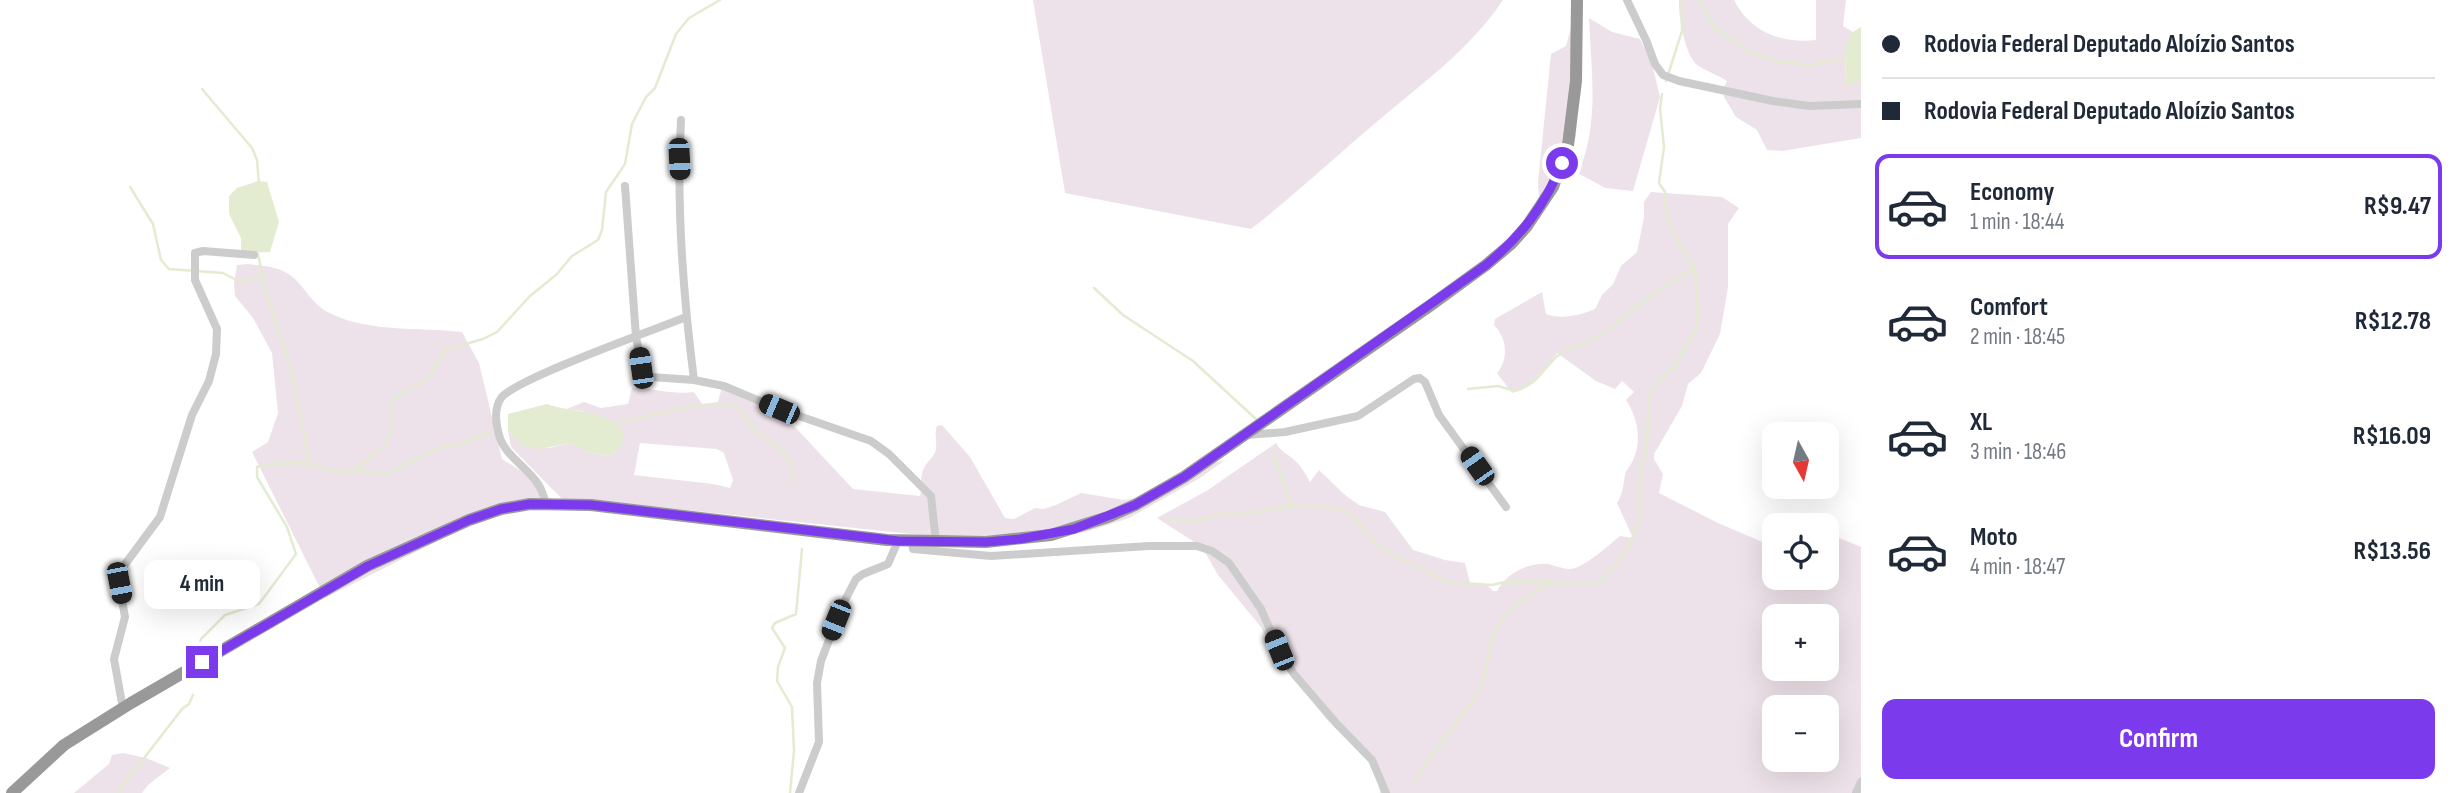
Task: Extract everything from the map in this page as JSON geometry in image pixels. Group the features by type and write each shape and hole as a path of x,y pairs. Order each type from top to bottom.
{"highway":[{"path":"12,793 64,745 368,566 501,509 530,504 591,505 930,544 1051,535 1108,517 1184,477 1246,435 1486,265 1511,244 1527,226 1553,187 1568,145 1576,81 1577,0"}],"street":[{"path":"1626,0 1655,64 1663,75 1679,81 1773,101 1809,106 1861,104"},
{"path":"681,120 679,159 686,317 694,380"},
{"path":"625,186 636,337 643,373 651,377 694,380 724,386 779,409 836,427 881,447 930,496 930,544 991,556 1149,546 1197,547 1213,551 1228,563 1261,610 1279,650 1294,674 1372,760 1386,793"},
{"path":"123,709 114,659 125,617 119,583 120,571 160,517 192,415 209,381 216,354 217,330 196,284 195,253 200,251 254,255"},
{"path":"546,504 538,484 499,436 497,405 508,390 686,317"},
{"path":"1246,435 1285,432 1358,416 1414,379 1420,378 1425,382 1439,415 1506,507"},
{"path":"799,793 819,742 818,673 830,635 856,579 888,564 898,541"},
{"path":"1856,793 1861,782"}],"shaded area":[{"path":"1033,0 1503,0 1476,34 1446,64 1251,229 1065,193"},
{"path":"1679,0 1734,0 1749,20 1768,34 1803,41 1816,40 1816,0 1846,0 1843,26 1853,32 1845,49 1846,85 1861,80 1861,138 1782,151 1767,150 1757,130 1736,117 1724,97 1723,89 1727,81 1697,65 1693,60 1683,35"},
{"path":"1574,17 1576,136 1545,210 1539,197 1538,182 1551,54 1566,46"},
{"path":"1589,18 1612,32 1640,39 1652,64 1660,97 1633,191 1605,188 1578,173 1585,155 1592,116"},
{"path":"1861,27 1861,80 1846,86 1845,49 1851,33"},
{"path":"258,181 267,182 279,222 270,252 241,253 241,238 229,214 229,196 237,188"},
{"path":"1651,192 1722,197 1739,208 1728,224 1728,287 1720,334 1701,373 1688,384 1682,406 1654,454 1663,474 1659,493 1762,542 1762,590 1839,590 1839,538 1861,547 1861,793 1380,793 1376,774 1365,756 1329,722 1280,663 1261,627 1218,575 1202,547 1157,518 1208,490 1276,443 1297,463 1310,482 1319,470 1359,505 1385,512 1413,550 1465,563 1470,583 1488,586 1493,591 1497,591 1512,574 1526,567 1548,564 1572,569 1592,558 1620,536 1633,538 1617,503 1626,473 1636,453 1636,422 1626,400 1634,392 1622,381 1615,389 1596,381 1557,353 1534,383 1512,393 1497,373 1505,349 1502,336 1494,325 1495,319 1542,292 1546,314 1571,316 1595,309 1602,295 1613,284 1621,266 1637,252 1644,202"},
{"path":"248,264 285,272 295,279 319,306 339,317 373,326 462,332 479,363 502,459 520,470 544,492 533,505 489,515 325,598 252,452 268,442 278,413 272,353 253,318 235,296 237,265"},
{"path":"723,383 769,409 795,427 853,489 920,496 923,471 935,452 936,429 942,425 970,457 1005,518 1014,519 1035,508 1043,509 1056,505 1081,493 1124,500 1137,498 1207,465 1225,460 1200,478 1129,518 1086,532 1035,541 978,541 619,503 564,501 511,447 508,431 522,446 549,448 571,443 588,452 609,456 621,447 603,424 592,414 564,410 584,402 601,408 628,404 632,388 694,392 702,404 718,402","holes":["640,443 717,449 724,453 733,480 730,488 634,475"]},
{"path":"547,404 608,419 624,433 621,447 609,456 588,452 571,443 540,449 522,446 508,431 508,414"},
{"path":"123,753 146,758 170,768 142,793 74,793 109,764 112,755"}],"waterway":[{"path":"353,472 387,443 391,428 392,400 428,378 445,350 497,332 572,256 598,240 602,230 606,192 625,164 632,124 646,97 655,88 676,34 689,18 720,0"},
{"path":"1666,81 1682,31 1682,0"},
{"path":"1699,0 1714,27 1749,52 1777,61 1811,65 1848,57"},
{"path":"202,89 252,148 257,160 259,184"},
{"path":"1168,520 1198,521 1222,514 1262,512 1275,508 1328,507 1345,511 1353,517 1387,552 1448,582 1492,585 1536,581 1593,585 1604,578 1630,544 1640,517 1639,479 1647,441 1649,392 1676,364 1696,330 1698,317 1695,270 1673,233 1665,206 1665,192 1659,183 1664,147 1660,109 1662,94"},
{"path":"130,187 153,224 161,260 169,269 223,273 242,283 262,275"},
{"path":"258,254 265,289 290,365 310,464"},
{"path":"1468,389 1498,386 1515,391 1528,385 1560,354 1595,338 1694,266"},
{"path":"1094,288 1123,315 1193,361 1257,420"},
{"path":"615,424 696,406 728,405 738,408 754,430 784,452 791,465 795,483"},
{"path":"198,650 201,639 225,615 259,604 296,554 287,527 257,477 257,467 265,464 304,463 336,472 365,471 386,475 434,449 465,443 493,431"},
{"path":"1273,454 1292,507"},
{"path":"790,793 794,751 792,707 777,681 778,667 785,648 772,628 775,623 796,614 802,549"},
{"path":"1415,780 1478,692 1492,642 1503,619 1519,603 1552,582"},
{"path":"117,793 182,709 189,704 193,695"}],"route":[{"path":"202,662 368,566 469,520 501,509 530,504 591,505 898,541 986,542 1020,539 1051,535 1108,517 1184,477 1486,265 1511,244 1541,208 1562,163"}]}
